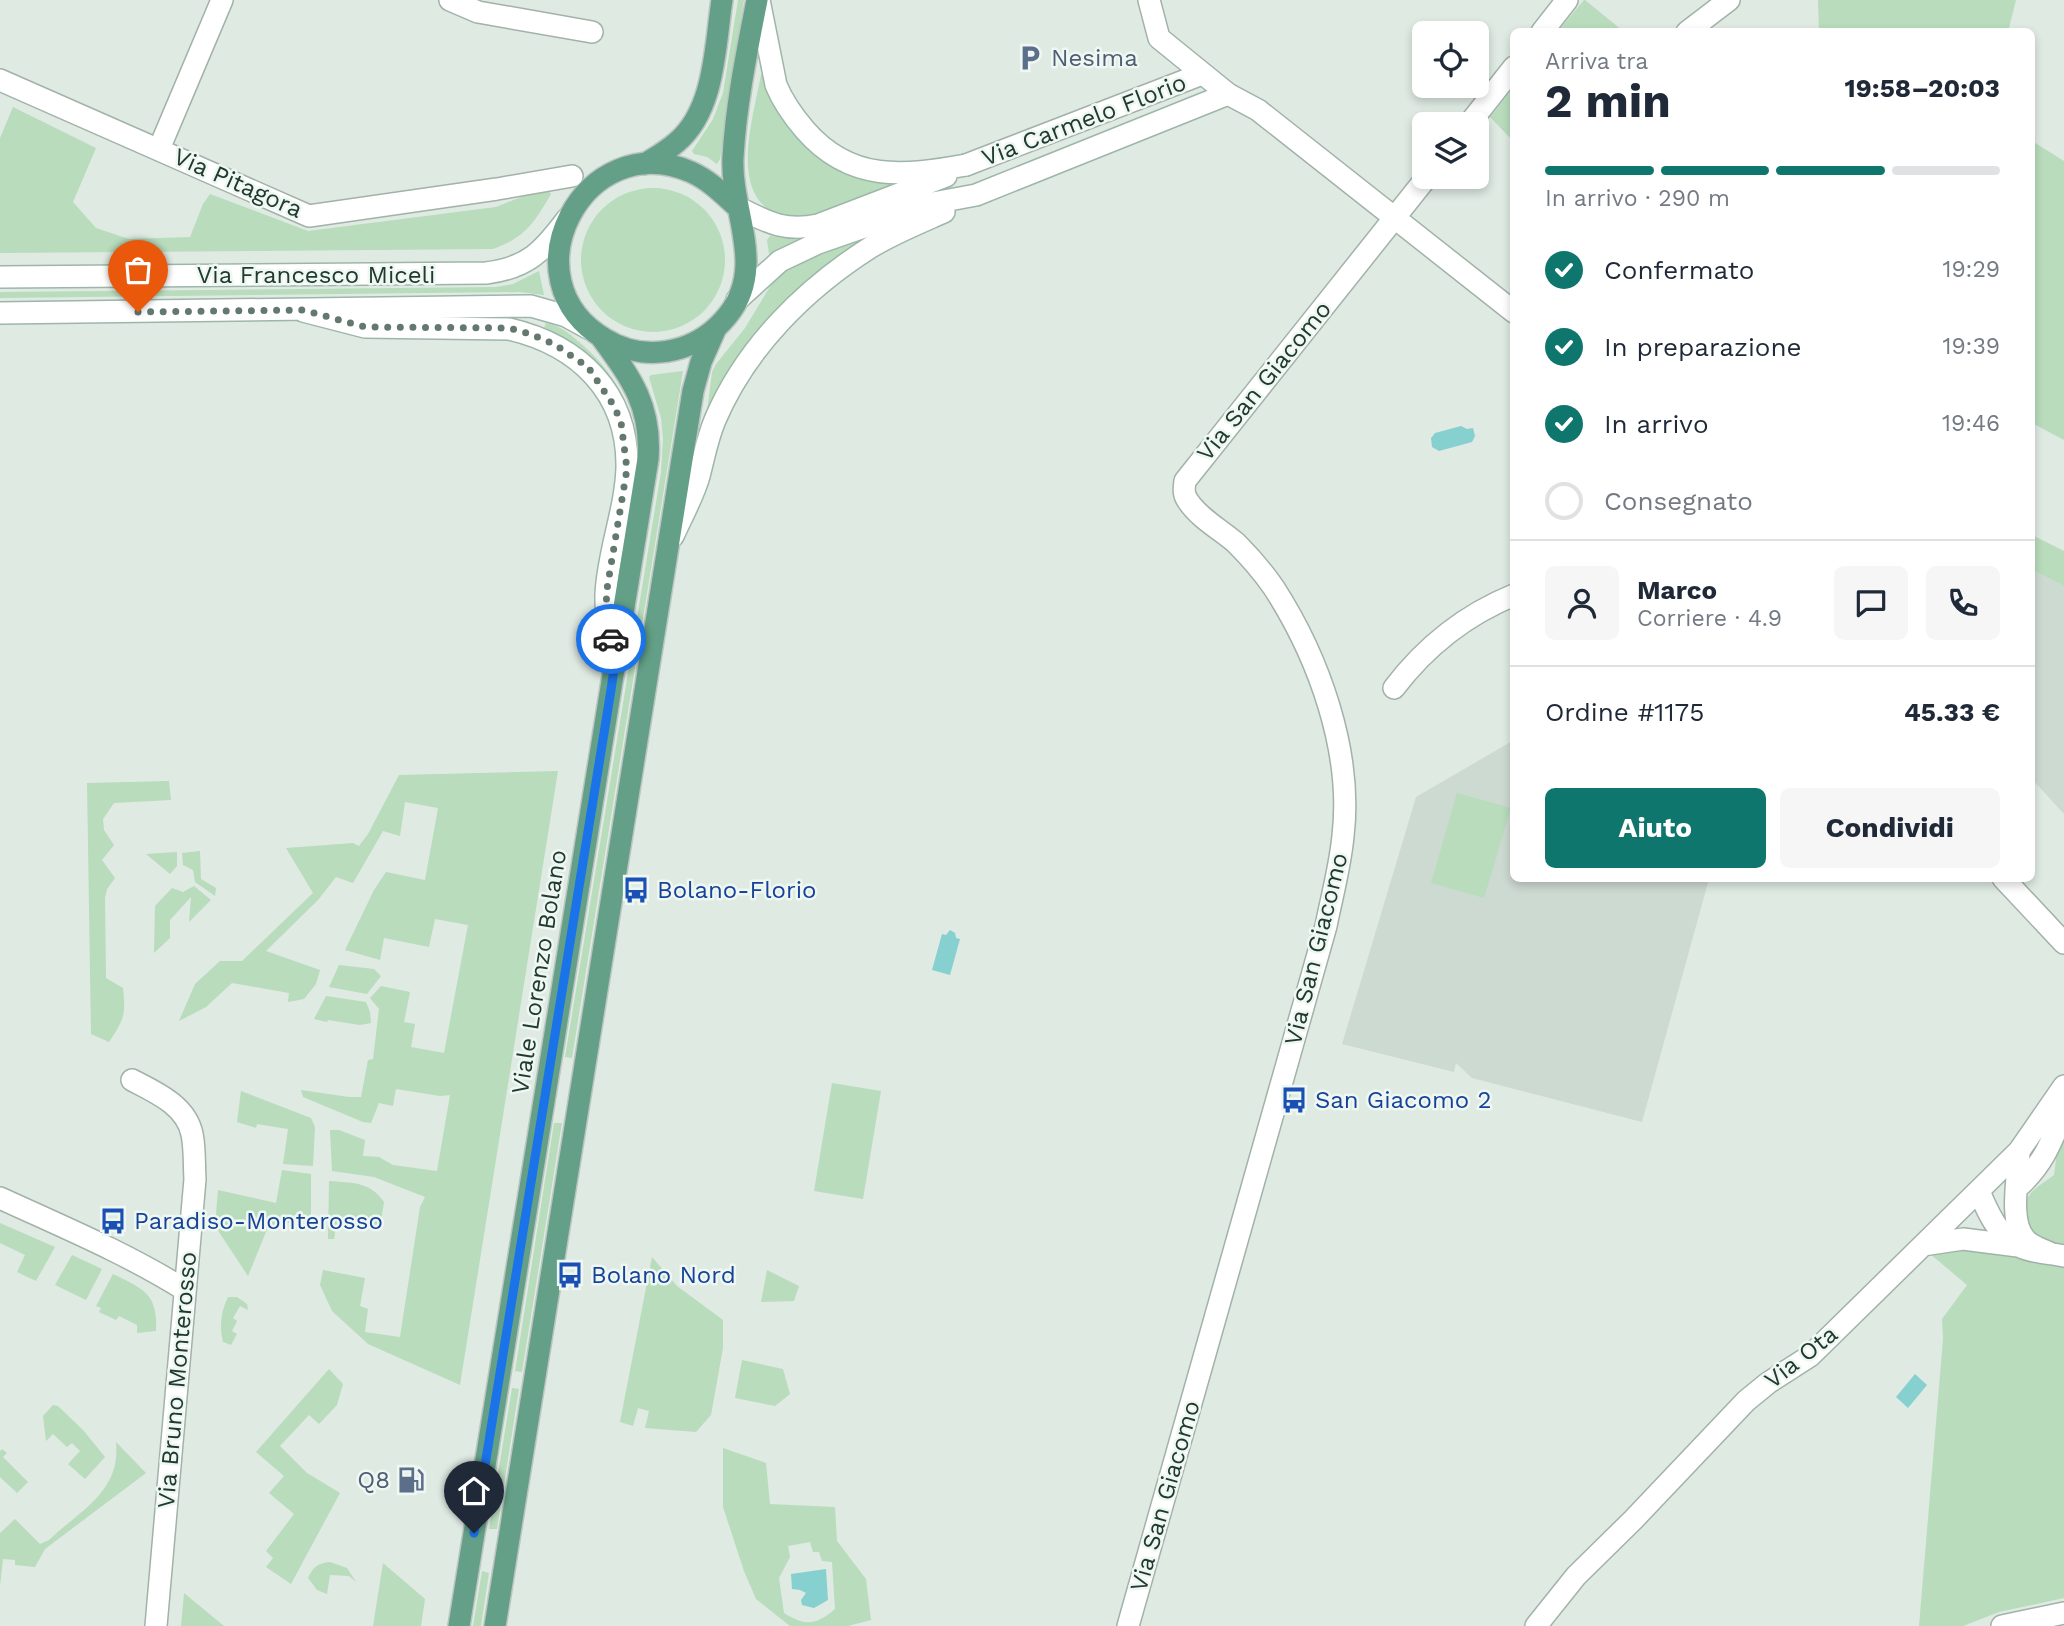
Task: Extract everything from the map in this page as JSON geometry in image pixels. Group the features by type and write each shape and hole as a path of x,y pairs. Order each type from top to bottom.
{"main road":[{"path":"645,164 677,143 700,110 708,85 722,0"},
{"path":"495,1626 693,391 701,362 716,328 737,300 747,264 745,240 737,207 733,157 745,61 758,0"},
{"path":"716,328 695,342 660,352 635,351 596,334 575,312 561,278 560,240 568,217 582,197 600,180 621,169 645,164 670,165 693,172 713,185 737,207"},
{"name":"Viale Lorenzo Bolano","path":"459,1626 650,436 645,410 637,390 596,334"}],"street":[{"path":"159,149 222,0"},
{"path":"450,0 478,12 592,32"},
{"path":"758,0 780,95 800,124 819,144 851,165 872,171 921,173 966,165"},
{"path":"1545,28 1567,0"},
{"path":"1692,28 1729,0"},
{"path":"1149,1 1158,38 1228,94 1258,110 1510,309"},
{"path":"1478,112 1510,72"},
{"name":"Via Carmelo Florio","path":"966,165 1202,74"},
{"name":"Via Pitagora","path":"0,80 309,216 497,190 572,176"},
{"path":"670,544 699,478 705,447 725,399 755,352 818,286 872,247 976,195 1228,94"},
{"path":"737,207 762,219 798,229 818,225 937,181 966,165"},
{"name":"Via San Giacomo","path":"1128,1626 1326,926 1343,834 1343,793 1334,726 1325,694 1301,635 1264,573 1236,543 1188,503 1183,493 1185,481 1418,189"},
{"path":"737,300 780,261 818,243 933,203 976,195"},
{"name":"Via Francesco Miceli","path":"0,277 486,274 517,267 532,258 547,246 568,217"},
{"name":"Via Francesco Miceli","path":"0,313 531,306 559,313 596,334"},
{"path":"303,310 365,327 509,328 554,344 588,367 614,406 621,422 625,445 627,469 606,595 614,669"},
{"path":"1394,688 1412,664 1447,632 1487,606 1510,597"},
{"path":"2007,882 2064,943"},
{"name":"Via Bruno Monterosso","path":"132,1080 169,1099 183,1115 192,1132 195,1179 156,1626"},
{"name":"Via Ota","path":"1536,1626 1576,1576 1746,1401 1810,1356 2019,1151 2064,1086"},
{"path":"2017,1188 2035,1173 2064,1111"},
{"path":"2019,1151 2016,1215 2018,1228 2025,1239 2057,1254"},
{"path":"1979,1191 1998,1228 2018,1246"},
{"path":"0,1198 123,1254 185,1290"},
{"path":"1923,1245 1963,1239 2057,1254"},
{"path":"2002,1626 2064,1613"}],"shaded area":[{"path":"2035,572 2064,586 2064,814 2035,782"},
{"path":"1510,742 1510,882 1708,882 1642,1122 1472,1078 1456,1063 1454,1072 1342,1044 1416,797"}],"green space":[{"path":"738,0 744,0 720,159 717,164 692,151 713,119 723,93"},
{"path":"1585,0 1619,28 1561,28"},
{"path":"1818,0 2016,0 2009,28 1819,28"},
{"path":"761,74 777,109 792,132 820,159 836,168 872,180 913,183 799,221 768,209 755,194 748,161 751,124"},
{"path":"1510,92 1510,138 1490,117"},
{"path":"13,107 96,148 73,202 96,228 129,239 190,237 203,204 210,194 308,231 496,207 553,184 549,191 551,194 528,228 514,239 493,249 0,253 0,138"},
{"path":"2035,143 2064,161 2064,440 2035,425"},
{"path":"653,188 680,194 704,209 719,233 725,260 719,287 704,311 680,326 653,332 626,326 602,311 587,287 581,260 587,233 602,209 626,194"},
{"path":"887,228 868,240 710,412 707,412 712,372 716,364 745,328 774,280 784,270 808,257"},
{"path":"770,236 801,240 772,255 769,254 767,240"},
{"path":"539,271 544,295 519,292 0,298 0,292 496,287 513,284"},
{"path":"546,323 571,335 608,372 623,396 636,437 588,356 564,338 544,328"},
{"path":"683,371 572,1058 565,1057 661,472 661,418 649,377"},
{"path":"2035,536 2064,551 2064,586 2035,572"},
{"path":"558,771 460,1385 368,1344 332,1311 320,1285 323,1270 365,1278 360,1306 368,1309 365,1332 400,1337 420,1207 425,1197 374,1177 332,1171 330,1130 339,1130 365,1140 363,1156 379,1157 393,1165 437,1171 450,1095 396,1089 393,1106 379,1103 371,1123 303,1097 301,1090 361,1097 368,1060 373,1059 379,1009 370,998 381,986 410,992 404,1022 415,1024 411,1047 444,1053 468,925 435,919 429,947 384,938 380,960 345,950 374,890 386,872 425,880 438,808 405,802 400,836 383,831 353,883 336,877 318,900 266,951 320,970 316,984 304,999 288,1002 289,993 232,983 206,1007 179,1021 195,984 220,961 242,961 313,893 286,848 353,843 359,846 399,775"},
{"path":"169,781 171,800 114,803 103,819 104,830 114,845 102,860 115,878 107,889 105,898 106,978 123,988 124,1005 121,1022 109,1042 91,1034 87,783"},
{"path":"1457,793 1510,808 1484,898 1431,883"},
{"path":"200,851 201,879 216,888 215,896 195,882 193,870 183,865 182,853"},
{"path":"177,852 177,866 170,874 146,854"},
{"path":"194,886 211,900 189,922 191,897 170,920 170,938 154,953 155,906 172,888 183,892"},
{"path":"339,965 374,969 381,976 367,994 329,987"},
{"path":"326,996 366,1002 371,1023 360,1025 314,1019"},
{"path":"832,1083 881,1091 863,1199 814,1191"},
{"path":"241,1091 311,1118 315,1127 313,1166 283,1164 288,1129 257,1124 256,1128 237,1122"},
{"path":"554,1123 562,1123 522,1372 515,1371"},
{"path":"2064,1132 2064,1246 2042,1240 2032,1234 2028,1229 2025,1214 2029,1196 2054,1175 2058,1144"},
{"path":"282,1170 311,1174 311,1215 268,1227 248,1276 215,1226 218,1190 276,1203"},
{"path":"329,1181 360,1184 379,1195 384,1202 380,1228 337,1222 334,1239 328,1239"},
{"path":"0,1223 55,1247 36,1281 17,1272 25,1255 0,1243"},
{"path":"1971,1247 2064,1266 2064,1598 1999,1612 1963,1626 1919,1626 1943,1339 1942,1319 1967,1285 1929,1253"},
{"path":"72,1255 102,1269 86,1300 55,1285"},
{"path":"652,1257 677,1286 723,1320 723,1348 711,1415 696,1432 645,1428 649,1411 638,1408 633,1426 620,1422"},
{"path":"767,1270 799,1286 794,1301 761,1302"},
{"path":"113,1274 147,1294 154,1309 156,1331 137,1333 137,1325 119,1316 116,1320 99,1312 101,1308 96,1306"},
{"path":"228,1297 237,1297 247,1304 248,1310 240,1306 233,1318 237,1321 232,1331 237,1334 231,1345 223,1342 221,1331 222,1313"},
{"path":"742,1360 783,1369 790,1394 775,1406 735,1398"},
{"path":"329,1369 343,1384 337,1405 319,1424 309,1415 280,1446 307,1473 340,1493 291,1584 266,1567 273,1558 266,1551 294,1514 269,1493 284,1476 256,1452"},
{"path":"512,1388 519,1389 497,1529 489,1529"},
{"path":"53,1405 58,1406 83,1430 105,1457 85,1479 68,1464 80,1451 72,1443 67,1447 53,1434 46,1441 43,1416"},
{"path":"116,1442 146,1473 45,1549 35,1567 15,1565 15,1560 3,1559 0,1586 0,1533 15,1519 40,1544 49,1540 85,1509 105,1487 116,1459"},
{"path":"723,1448 766,1463 770,1504 835,1507 837,1541 866,1579 871,1620 848,1626 790,1626 756,1599 723,1507","holes":["810,1542 813,1552 819,1552 822,1561 832,1562 835,1609 822,1619 804,1622 784,1613 779,1578 790,1557 788,1546"]},
{"path":"2,1449 7,1453 3,1457 28,1482 17,1493 0,1477"},
{"path":"330,1562 347,1568 356,1582 349,1576 330,1575 327,1594 317,1590 308,1578 316,1566"},
{"path":"383,1563 425,1599 421,1626 373,1626"},
{"path":"482,1571 489,1573 481,1626 473,1626"},
{"path":"184,1593 224,1626 181,1626"}],"water":[{"path":"1461,426 1473,428 1475,436 1472,442 1439,451 1432,447 1431,438 1435,433"},
{"path":"950,930 960,939 950,975 932,970 942,934 946,935"},
{"path":"1915,1374 1927,1385 1908,1408 1896,1397"},
{"path":"826,1569 828,1600 814,1608 802,1605 801,1600 806,1593 792,1589 791,1574"}],"way so far":[{"path":"138,312 303,310 365,327 509,328 530,334 569,352 588,367 614,406 621,422 625,445 627,469 606,595 611,639"}],"place":[{"name":"Nesima","path":"1030,58"},
{"name":"Bolano-Florio","path":"636,890"},
{"name":"San Giacomo 2","path":"1294,1100"},
{"name":"Paradiso-Monterosso","path":"113,1221"},
{"name":"Bolano Nord","path":"570,1275"},
{"name":"Q8","path":"411,1480"}],"route":[{"path":"474,1533 611,690 614,669 611,639"}]}
